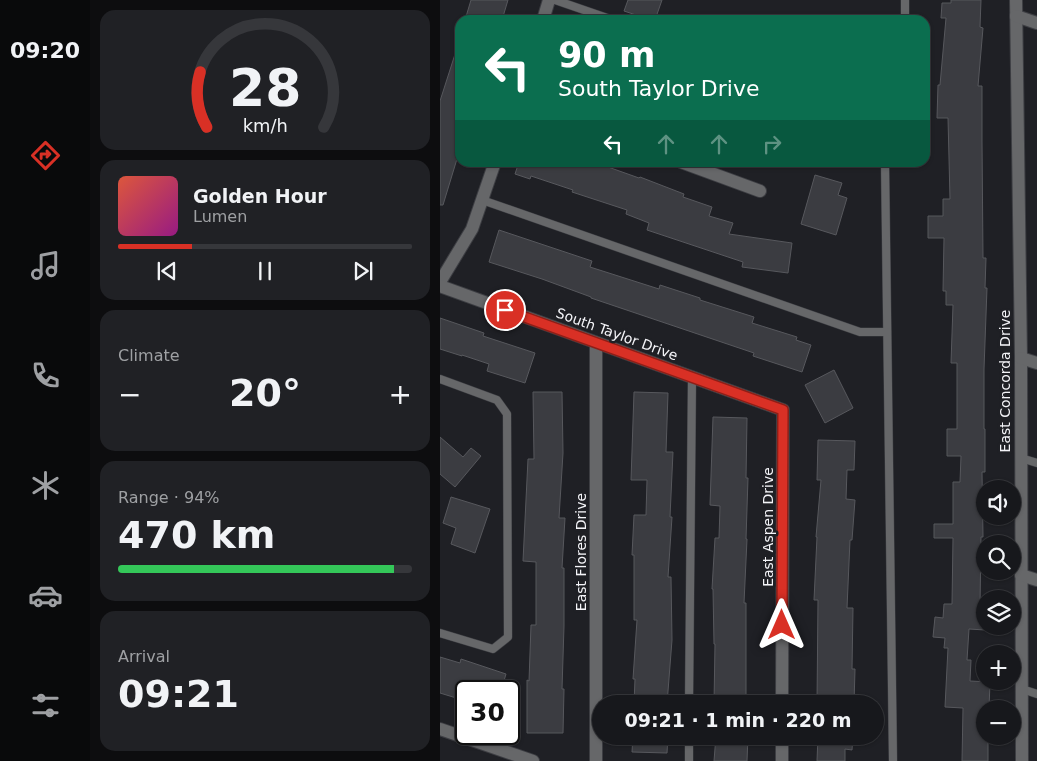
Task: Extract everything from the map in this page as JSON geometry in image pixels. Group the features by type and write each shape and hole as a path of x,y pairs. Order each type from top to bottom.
{"street":[{"path":"544,15 549,0"},
{"name":"East Concorda Drive","path":"1016,0 1021,358 1021,535"},
{"path":"1016,16 1037,23"},
{"path":"440,282 472,230 493,167"},
{"path":"695,167 760,191"},
{"name":"South Taylor Drive","path":"440,286 783,410"},
{"name":"East Flores Drive","path":"596,343 596,761"},
{"path":"1021,358 1037,363"},
{"name":"East Aspen Drive","path":"782,695 783,410"},
{"path":"1021,575 1037,580"},
{"name":"East Concorda Drive","path":"1021,575 1022,761"},
{"path":"440,729 517,758 533,761"},
{"path":"782,745 782,761"}],"lane":[{"path":"555,0 598,15"},
{"path":"905,0 905,15"},
{"path":"885,167 893,761"},
{"path":"482,200 860,332 887,332"},
{"path":"689,695 692,378"},
{"path":"440,379 497,400 507,414 508,637 493,649 440,633"},
{"path":"1021,458 1037,464"},
{"path":"1022,689 1037,694"},
{"path":"689,745 689,761"}],"building":[{"path":"471,0 508,0 504,15 466,15"},
{"path":"628,0 662,0 657,15 636,15 624,11"},
{"path":"951,0 981,0 980,27 983,28 978,86 982,86 983,258 986,258 985,288 987,288 984,369 985,472 982,472 982,480 976,480 976,525 983,525 983,535 976,535 976,580 980,580 980,590 976,590 976,629 969,629 967,660 971,660 970,681 976,681 976,690 990,690 989,700 976,700 976,745 988,745 988,761 962,761 963,708 945,707 948,648 944,648 945,638 933,637 935,617 943,618 944,604 952,604 953,538 934,538 934,524 953,524 953,482 960,482 961,456 947,456 947,429 957,429 957,363 951,363 953,305 946,305 946,291 943,291 944,238 928,238 928,216 943,216 943,199 950,199 948,118 937,118 938,85 940,85 946,18 941,18 942,3 951,3"},
{"path":"455,54 455,165 443,205 440,205 440,101"},
{"path":"517,167 608,167 640,177 684,194 683,197 712,207 709,216 733,223 729,234 792,243 788,273 742,267 743,262 647,230 649,223 626,214 627,210 531,176 530,179 515,174"},
{"path":"815,175 842,183 838,195 847,198 836,235 801,224"},
{"path":"499,230 592,261 590,267 659,289 660,285 754,317 752,323 797,337 796,340 811,345 802,372 753,356 754,353 489,262"},
{"path":"440,318 484,333 483,336 535,353 525,383 487,371 489,364 440,349"},
{"path":"834,370 853,408 825,423 805,385"},
{"path":"533,392 562,392 563,453 559,518 565,518 562,568 564,568 563,733 527,733 527,680 529,681 531,625 536,625 536,562 523,561 528,459 534,459"},
{"path":"634,392 668,393 666,452 673,452 670,517 672,517 668,577 671,577 672,640 668,695 634,695 635,679 633,679 637,620 634,620 634,555 632,555 634,515 646,515 647,480 631,480"},
{"path":"713,417 747,418 746,478 748,478 744,603 746,603 746,695 714,695 715,644 712,589 715,538 719,538 720,506 710,505"},
{"path":"440,437 463,457 471,448 481,456 455,487 440,474"},
{"path":"818,440 855,441 854,470 847,470 846,499 855,500 852,540 850,540 847,608 853,608 852,669 855,669 854,695 817,695 818,600 814,600 816,537 821,480 817,480"},
{"path":"451,497 490,509 475,553 451,544 456,528 443,523"},
{"path":"440,657 460,663 461,659 506,674 504,680 455,680 455,698 440,693"},
{"path":"632,745 667,745 667,753 632,752"},
{"path":"715,745 748,745 747,761 714,761"},
{"path":"818,745 852,745 852,750 845,749 845,761 817,761"}],"route":[{"path":"505,310 783,410 782,625"}]}
